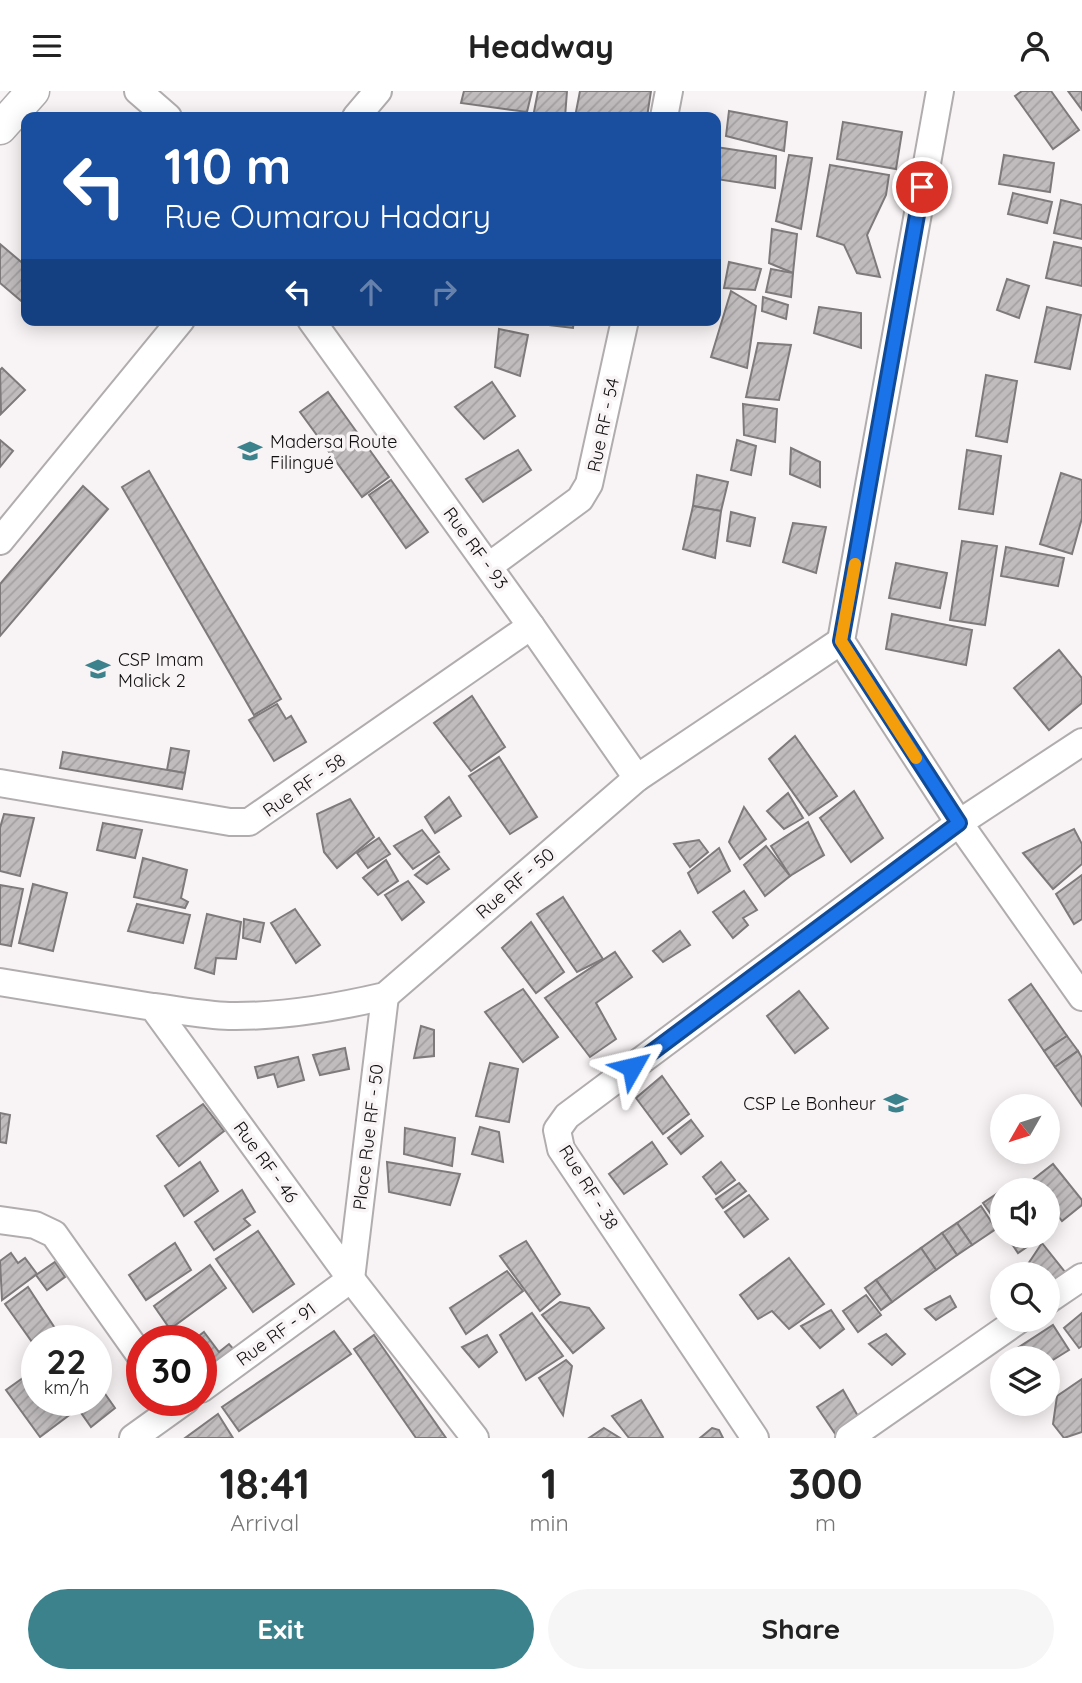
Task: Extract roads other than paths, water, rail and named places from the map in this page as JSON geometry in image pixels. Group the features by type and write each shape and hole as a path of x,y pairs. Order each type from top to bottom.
{"street":[{"path":"0,128 33,91"},
{"path":"138,91 162,112"},
{"path":"360,112 378,91"},
{"path":"665,112 669,91"},
{"path":"960,91 938,99 841,641 959,823 1079,986"},
{"path":"0,541 176,326"},
{"name":"Rue RF - 93","path":"316,326 637,778"},
{"name":"Rue RF - 54","path":"489,566 580,499 589,484 624,326"},
{"name":"Rue RF - 58","path":"0,783 230,822 249,822 531,626"},
{"name":"Rue RF - 50","path":"153,1007 228,1016 337,1008 385,996 637,778 841,641"},
{"name":"Rue RF - 38","path":"755,1438 561,1149 557,1130 566,1116 959,823 1082,742"},
{"path":"0,982 153,1007"},
{"name":"Place Rue RF - 50","path":"351,1279 385,996"},
{"name":"Rue RF - 46","path":"153,1007 351,1279 475,1438"},
{"path":"0,1220 35,1225 54,1234 126,1336"},
{"path":"1060,1292 1082,1277"},
{"name":"Rue RF - 91","path":"217,1377 351,1279"},
{"path":"849,1438 1001,1332"},
{"path":"132,1438 160,1416"}],"place":[{"name":"Madersa Route Filingué","path":"250,451"},
{"name":"CSP Imam Malick 2","path":"98,669"},
{"name":"CSP Le Bonheur","path":"896,1103"}]}
